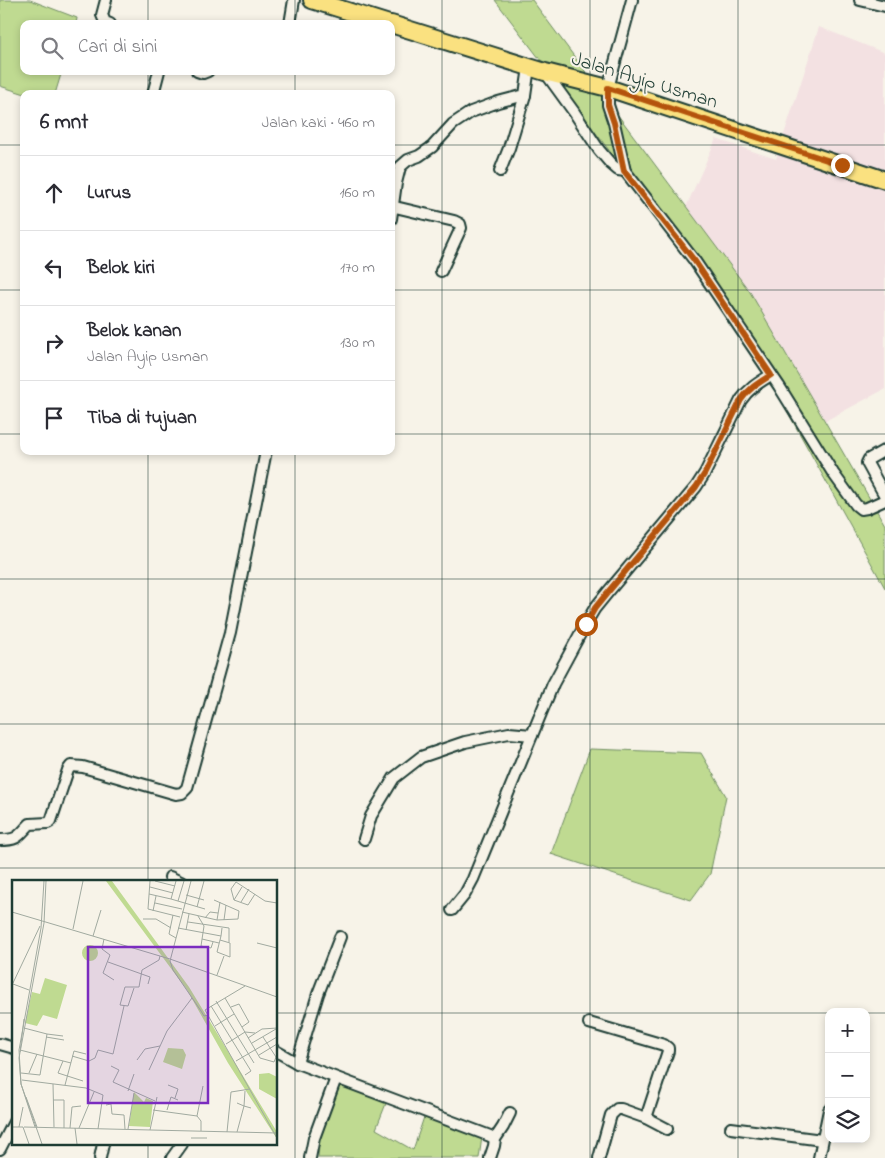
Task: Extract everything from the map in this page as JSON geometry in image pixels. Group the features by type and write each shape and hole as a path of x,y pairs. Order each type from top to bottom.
{"main road":[{"name":"Jalan Ayip Usman","path":"312,0 377,20"},
{"name":"Jalan Ayip Usman","path":"395,26 545,72 608,88 885,180"}],"street":[{"path":"104,20 102,15 106,0"},
{"path":"291,20 294,0"},
{"path":"632,0 608,88 608,105 614,123 624,171 694,260 771,375 833,473 856,505 861,509 867,508 885,500"},
{"path":"860,0 885,6"},
{"path":"500,171 525,95 529,67"},
{"path":"545,72 599,150 618,170 624,171"},
{"path":"154,90 158,75"},
{"path":"395,189 400,167 408,160 419,156 432,147 453,124 471,112 525,95"},
{"path":"395,208 460,224 441,271"},
{"path":"452,910 465,894 473,879 553,684 595,608 696,487 746,393 771,375"},
{"path":"885,450 869,459 867,463 885,496"},
{"path":"0,840 16,838 30,824 48,823 51,821 68,770 72,766 83,767 176,794 182,793 188,788 230,633 265,455"},
{"path":"364,838 371,816 394,778 421,757 465,742 509,733 532,736"},
{"path":"170,877 177,880"},
{"path":"297,1063 318,994 340,937"},
{"path":"589,1023 664,1045 668,1048 646,1118"},
{"path":"278,1052 297,1063 495,1139"},
{"path":"310,1158 314,1138 336,1078"},
{"path":"599,1158 611,1115 621,1109 646,1118 667,1129"},
{"path":"490,1158 495,1139 510,1113"},
{"path":"0,1150 12,1126"},
{"path":"819,1158 825,1127"},
{"path":"731,1128 822,1140"},
{"path":"172,1158 181,1146"}],"shaded area":[{"path":"819,27 885,53 885,389 825,421 750,292 686,207 716,139 776,159"}],"green space":[{"path":"0,0 30,0 77,18 77,20 20,20 20,75 61,75 56,90 20,90 20,92 0,86"},
{"path":"495,0 532,0 750,292 885,525 885,588 734,315"},
{"path":"590,749 701,753 726,796 710,874 691,900 551,854"},
{"path":"338,1075 387,1101 376,1129 413,1150 425,1114 482,1137 479,1158 318,1158 321,1122"}],"route":[{"path":"586,624 595,608 696,487 746,393 771,375 694,260 624,171 614,123 608,105 608,88 842,165"}]}
